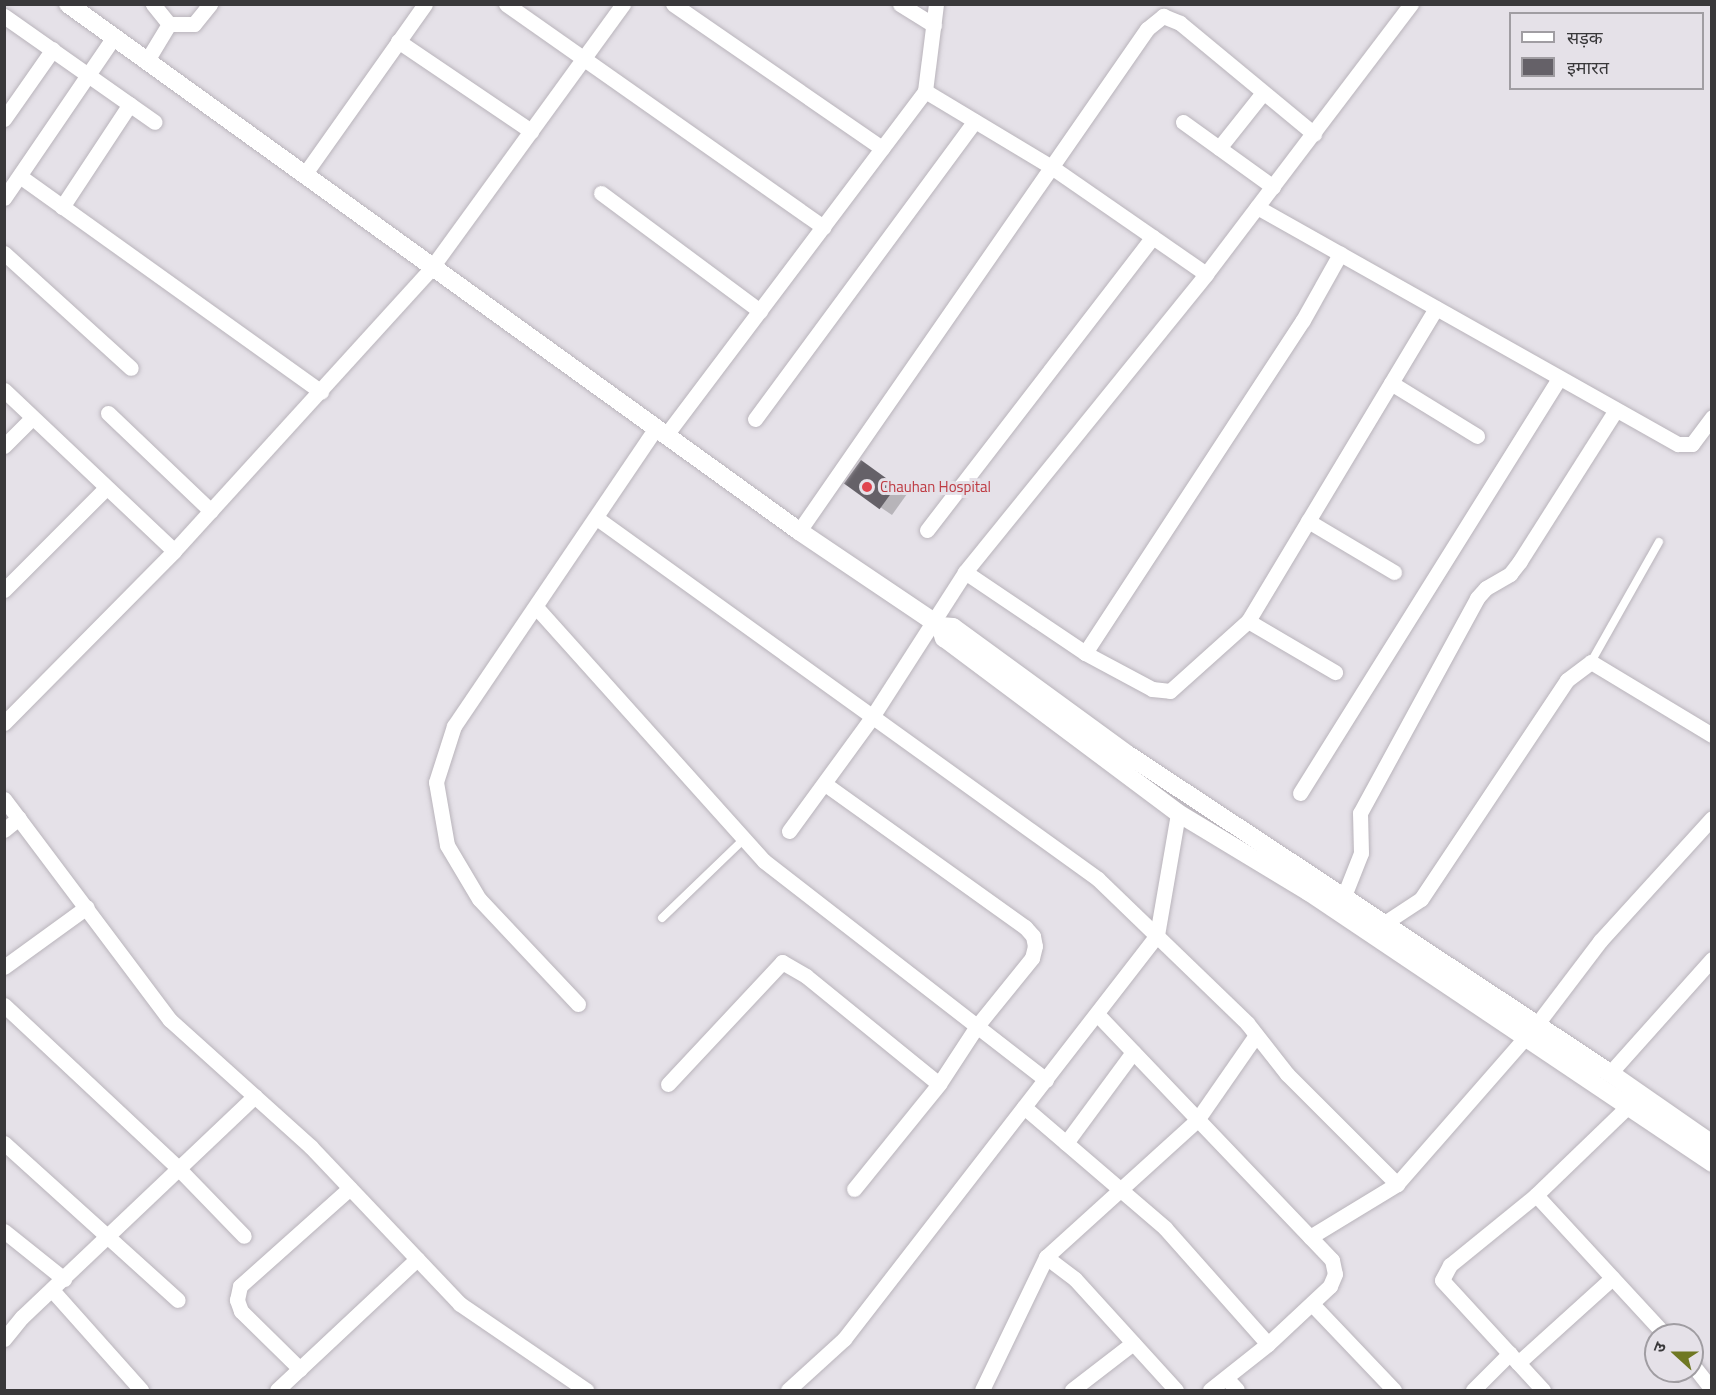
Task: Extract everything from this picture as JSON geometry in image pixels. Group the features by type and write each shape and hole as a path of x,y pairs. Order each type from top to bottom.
{"street":[{"path":"68,4 799,531 937,624 953,627 1127,754 1341,905 1531,1031 1610,1073 1709,1152"},
{"path":"153,4 169,24"},
{"path":"169,24 194,24 210,4"},
{"path":"304,175 425,4"},
{"path":"506,4 823,227"},
{"path":"4,723 174,551 321,392 432,267 623,4"},
{"path":"674,4 882,148"},
{"path":"900,4 934,25"},
{"path":"578,1004 479,899 447,845 436,782 454,726 661,432 760,310 925,91 936,4"},
{"path":"789,831 937,624 965,572 1206,274 1412,4"},
{"path":"4,16 155,122"},
{"path":"799,531 1053,168 1147,28 1163,16 1180,23 1262,94 1314,134"},
{"path":"146,62 169,24"},
{"path":"4,198 21,177 113,38"},
{"path":"398,41 531,131"},
{"path":"4,119 53,49"},
{"path":"925,91 1053,168 1206,274"},
{"path":"1219,148 1262,94"},
{"path":"62,207 130,104"},
{"path":"755,419 975,121"},
{"path":"1183,122 1273,187"},
{"path":"21,177 321,392"},
{"path":"601,194 760,310"},
{"path":"1257,207 1678,444 1692,444 1711,419"},
{"path":"927,530 1153,237"},
{"path":"4,253 131,368"},
{"path":"1085,653 1303,320 1340,254"},
{"path":"965,572 1085,653 1152,689 1170,692 1248,621 1436,308"},
{"path":"1300,793 1559,378"},
{"path":"1391,383 1477,436"},
{"path":"4,390 105,489 174,551"},
{"path":"1341,905 1361,853 1360,813 1477,598 1486,588 1510,574 1520,561 1616,410"},
{"path":"108,413 211,511"},
{"path":"4,446 32,418"},
{"path":"4,590 105,489"},
{"path":"598,519 1098,879 1256,1035 1287,1074 1397,1184"},
{"path":"1308,521 1394,572"},
{"path":"536,607 764,861 1046,1080"},
{"path":"1248,621 1335,672"},
{"path":"937,624 944,638 1178,813 1341,905 1383,924 1531,1031 1627,1107 1709,1152"},
{"path":"1383,924 1421,899 1567,680 1592,662 1712,735"},
{"path":"825,783 1033,936 1032,958 977,1026 939,1084 854,1189"},
{"path":"4,799 171,1020 255,1096 350,1188 460,1304 586,1390"},
{"path":"788,1390 844,1339 1157,935 1178,813"},
{"path":"4,830 20,818"},
{"path":"1310,1237 1397,1184 1531,1031 1600,942 1712,818"},
{"path":"4,967 87,907"},
{"path":"1610,1073 1712,959"},
{"path":"668,1084 782,962 806,976 939,1084"},
{"path":"4,1005 179,1169 244,1236"},
{"path":"1097,1014 1332,1260 1335,1274 1312,1304 1268,1344 1210,1390"},
{"path":"989,1387 1046,1257 1197,1120 1256,1035"},
{"path":"1066,1143 1133,1052"},
{"path":"4,1339 58,1284 255,1096"},
{"path":"1024,1107 1165,1228 1268,1344"},
{"path":"1543,1390 1442,1280 1450,1265 1536,1195 1627,1107"},
{"path":"4,1143 178,1300"},
{"path":"300,1369 241,1311 237,1300 240,1286 350,1188"},
{"path":"1536,1195 1654,1323"},
{"path":"4,1232 58,1284 141,1390"},
{"path":"1046,1257 1075,1279 1176,1390"},
{"path":"277,1390 417,1259"},
{"path":"1473,1390 1612,1278"},
{"path":"1312,1304 1394,1390"},
{"path":"1072,1390 1133,1343"},
{"path":"1226,1378 1237,1390"}],"lane":[{"path":"1592,662 1659,542"},
{"path":"662,918 744,839"}],"building":[{"path":"861,460 897,486 880,509 844,483"}],"place":[{"name":"Chauhan Hospital","path":"867,487"}]}
